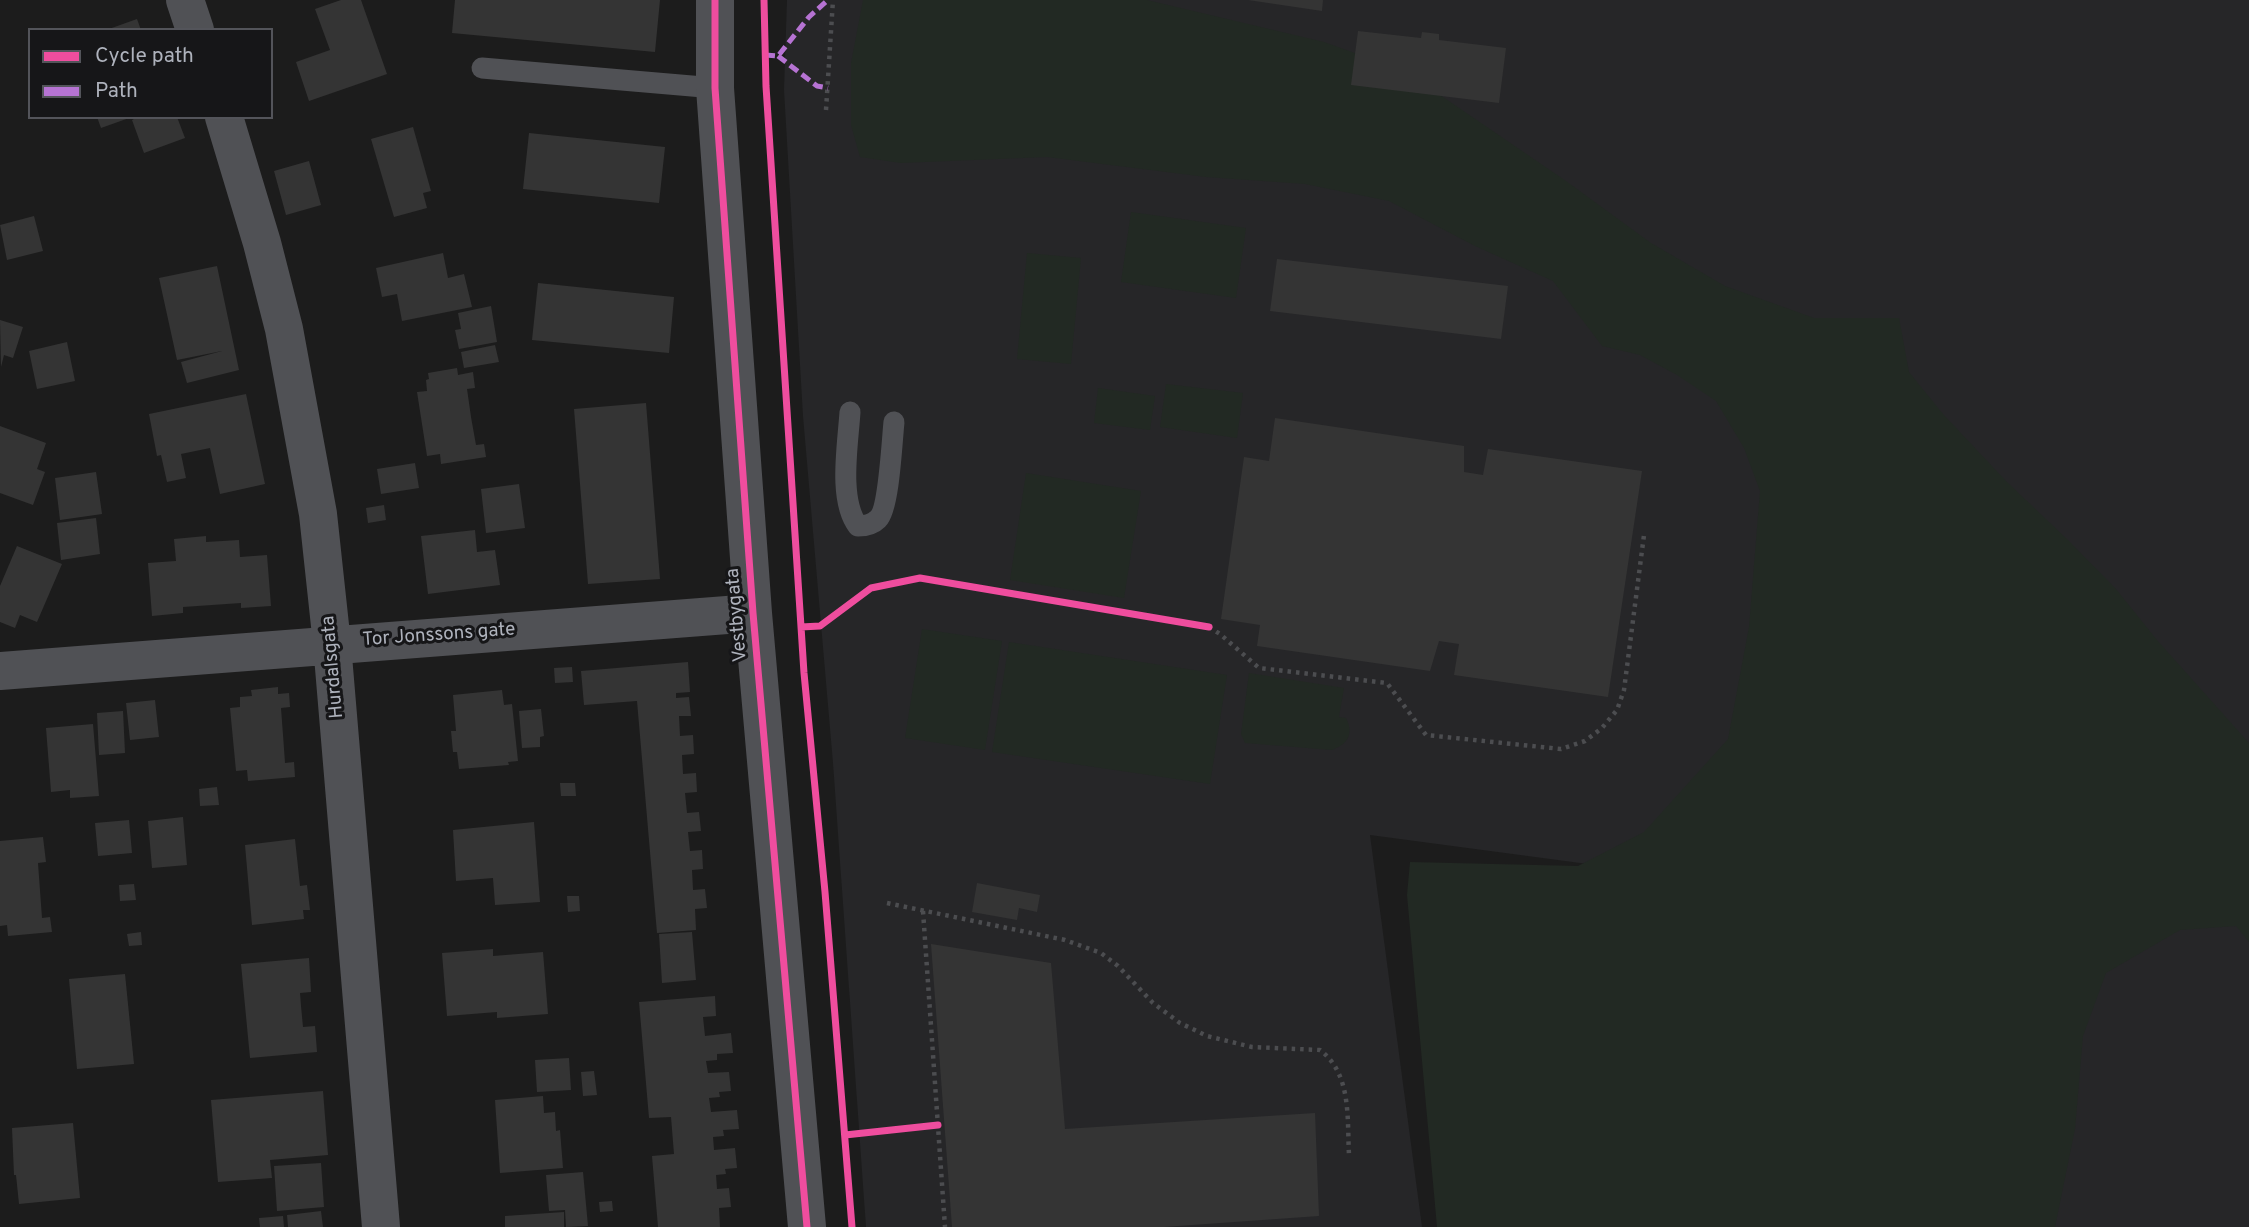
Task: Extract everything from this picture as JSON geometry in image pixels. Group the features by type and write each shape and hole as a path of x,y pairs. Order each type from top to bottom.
{"street":[{"path":"185,0 194,28"},
{"name":"Vestbygata","path":"715,0 715,88 753,613 807,1227"},
{"name":"Hurdalsgata","path":"225,119 262,243 284,329 318,514 332,644 381,1227"},
{"name":"Tor Jonssons gate","path":"0,671 753,613"}],"lane":[{"path":"482,68 715,88"},
{"path":"850,412 846,475 850,515 858,526 867,526 880,519 885,503 894,422"}],"path":[{"path":"826,110 833,0"},
{"path":"1196,625 1209,627 1220,634 1259,668 1387,683 1426,735 1561,748 1585,741 1602,728 1617,710 1624,690 1644,535"},
{"path":"875,900 1065,940 1101,953 1118,966 1153,1003 1180,1023 1207,1036 1252,1047 1320,1051 1338,1069 1345,1092 1349,1155"},
{"path":"923,911 945,1227"},
{"path":"925,1126 938,1125"}],"shaded area":[{"path":"787,0 2249,0 2249,1227 1709,1227 1798,892 1370,835 1422,1227 866,1227 833,763 803,416 784,90"},
{"path":"863,0 1147,0 1324,42 1405,71 1566,181 1651,243 1725,286 1814,318 1899,318 1909,372 1943,414 2007,482 2116,589 2157,640 2249,743 2249,942 2236,926 2180,930 2106,973 2083,1036 2075,1129 2055,1227 1437,1227 1407,895 1410,862 1578,866 1644,832 1728,739 1749,627 1760,491 1744,448 1716,401 1640,355 1602,346 1553,281 1475,246 1389,201 1305,184 1206,177 1047,157 901,163 860,157 851,125 851,63"},
{"path":"1131,212 1246,228 1236,298 1121,282"},
{"path":"1027,253 1081,258 1071,364 1017,359"},
{"path":"1166,384 1243,393 1237,438 1160,427"},
{"path":"1098,388 1155,396 1150,430 1094,423"},
{"path":"1026,473 1141,491 1124,598 1010,580"},
{"path":"922,629 1002,641 985,750 905,738"},
{"path":"1009,642 1227,675 1210,784 992,752"},
{"path":"1249,673 1344,688 1339,717 1346,718 1348,724 1349,734 1346,741 1332,750 1245,743 1241,734"}],"building":[{"path":"341,0 361,0 387,74 309,101 296,62 330,50 315,9"},
{"path":"455,0 660,0 655,52 452,33"},
{"path":"1248,0 1323,0 1322,11"},
{"path":"137,19 140,28 112,28"},
{"path":"1358,31 1421,38 1422,32 1439,34 1439,40 1506,48 1499,103 1351,85"},
{"path":"98,119 126,119 101,128"},
{"path":"178,119 185,138 144,153 132,120"},
{"path":"413,127 431,191 423,193 427,208 394,217 371,139"},
{"path":"529,133 665,147 659,203 523,189"},
{"path":"309,161 321,205 286,215 274,171"},
{"path":"34,216 43,251 7,260 0,225"},
{"path":"443,253 448,278 464,274 472,307 402,321 397,294 382,297 376,268"},
{"path":"1277,259 1508,286 1501,339 1270,311"},
{"path":"217,266 239,370 187,383 181,362 222,351 177,360 159,278"},
{"path":"538,283 674,297 669,353 532,340"},
{"path":"491,306 497,342 459,349 455,330 461,329 458,313"},
{"path":"0,320 23,327 13,358 4,355 1,367"},
{"path":"67,342 75,381 37,389 29,351"},
{"path":"495,345 499,362 464,368 461,352"},
{"path":"457,368 458,375 473,372 475,388 467,389 471,417 476,445 484,444 486,457 441,464 440,454 427,456 417,392 427,391 428,373"},
{"path":"246,394 265,484 220,494 210,448 181,454 186,478 167,482 161,455 157,456 149,414"},
{"path":"646,403 660,579 588,584 574,409"},
{"path":"1275,418 1464,446 1464,472 1483,475 1488,449 1642,471 1608,697 1454,675 1459,644 1439,641 1430,671 1257,646 1260,625 1221,619 1244,457 1269,461"},
{"path":"0,426 46,443 37,469 45,472 33,505 0,493"},
{"path":"415,463 419,488 381,494 377,469"},
{"path":"96,472 102,514 60,520 55,478"},
{"path":"519,484 525,528 486,533 481,489"},
{"path":"384,505 386,520 368,523 366,508"},
{"path":"96,518 100,554 61,560 57,523"},
{"path":"475,530 477,552 495,550 500,585 428,594 421,536"},
{"path":"206,536 206,542 239,540 240,557 267,555 271,606 241,608 241,603 183,607 183,613 152,616 148,563 176,561 174,539"},
{"path":"17,546 62,564 37,622 20,615 15,628 0,622 0,586"},
{"path":"688,662 690,692 676,693 676,698 689,697 691,716 679,716 680,736 693,735 694,754 682,755 683,774 696,773 697,792 685,793 687,813 699,812 701,831 688,832 690,851 702,850 703,869 692,870 693,890 705,889 707,908 695,909 696,930 657,933 637,701 584,705 581,671"},
{"path":"572,667 573,682 555,683 554,668"},
{"path":"278,687 278,694 289,693 290,707 281,708 285,763 294,762 295,777 248,781 247,770 236,771 230,708 240,707 240,697 252,696 251,690"},
{"path":"502,690 504,705 512,704 518,761 508,762 509,765 459,769 457,752 453,752 451,731 456,731 453,695"},
{"path":"155,700 159,737 130,740 126,703"},
{"path":"541,709 544,736 540,737 540,747 522,748 519,711"},
{"path":"123,711 125,753 99,755 97,713"},
{"path":"93,724 99,796 70,798 70,790 51,792 46,728"},
{"path":"560,783 575,783 576,796 561,796"},
{"path":"217,787 219,805 200,806 199,789"},
{"path":"183,817 187,865 152,868 148,821"},
{"path":"129,820 132,853 98,856 95,823"},
{"path":"534,822 540,902 495,905 493,878 456,881 453,830"},
{"path":"43,837 46,862 38,863 42,918 50,917 52,932 8,936 7,925 0,926 0,841"},
{"path":"295,839 300,886 307,885 310,910 303,910 304,919 252,925 245,845"},
{"path":"977,883 1040,895 1037,912 1019,908 1017,920 972,912"},
{"path":"134,884 136,900 120,901 119,885"},
{"path":"567,896 579,896 580,911 568,912"},
{"path":"141,932 142,945 129,946 127,934"},
{"path":"692,932 696,980 662,983 659,934"},
{"path":"931,944 1051,963 1065,1129 1315,1113 1319,1216 1164,1227 952,1227"},
{"path":"493,949 493,956 543,952 548,1014 497,1018 497,1012 447,1016 442,953"},
{"path":"309,958 311,992 300,993 301,1006 303,1027 315,1026 317,1052 250,1058 241,964"},
{"path":"125,974 134,1064 77,1069 69,979"},
{"path":"715,996 716,1016 703,1017 705,1036 731,1033 733,1053 717,1054 717,1060 706,1061 708,1073 729,1072 731,1091 719,1092 720,1097 709,1098 711,1112 737,1110 739,1129 723,1130 724,1136 713,1137 714,1150 735,1148 737,1168 725,1169 726,1174 716,1175 717,1189 729,1188 731,1207 719,1208 720,1227 658,1227 652,1156 674,1154 671,1117 649,1118 639,1002"},
{"path":"569,1058 571,1090 537,1092 535,1060"},
{"path":"594,1071 597,1095 583,1096 581,1072"},
{"path":"323,1091 328,1155 270,1160 272,1178 218,1182 211,1100"},
{"path":"543,1096 544,1113 555,1112 556,1131 560,1130 563,1168 500,1173 495,1100"},
{"path":"73,1123 80,1198 19,1204 14,1175 12,1128"},
{"path":"321,1163 324,1207 277,1211 274,1166"},
{"path":"583,1172 588,1226 566,1227 565,1210 549,1211 546,1175"},
{"path":"612,1201 613,1211 600,1212 599,1202"},
{"path":"321,1211 323,1227 288,1227 287,1215"},
{"path":"564,1212 564,1227 505,1227 505,1216"},
{"path":"283,1216 284,1227 260,1227 259,1218"}],"marked path":[{"path":"765,55 778,56 809,17 828,0"},
{"path":"778,56 817,86 828,88"}],"cycle path":[{"path":"715,0 715,88 753,613 807,1227"},
{"path":"764,0 766,86 804,673 852,1227"},
{"path":"801,627 820,626 871,588 920,578 1209,627"},
{"path":"845,1135 938,1125"}]}
